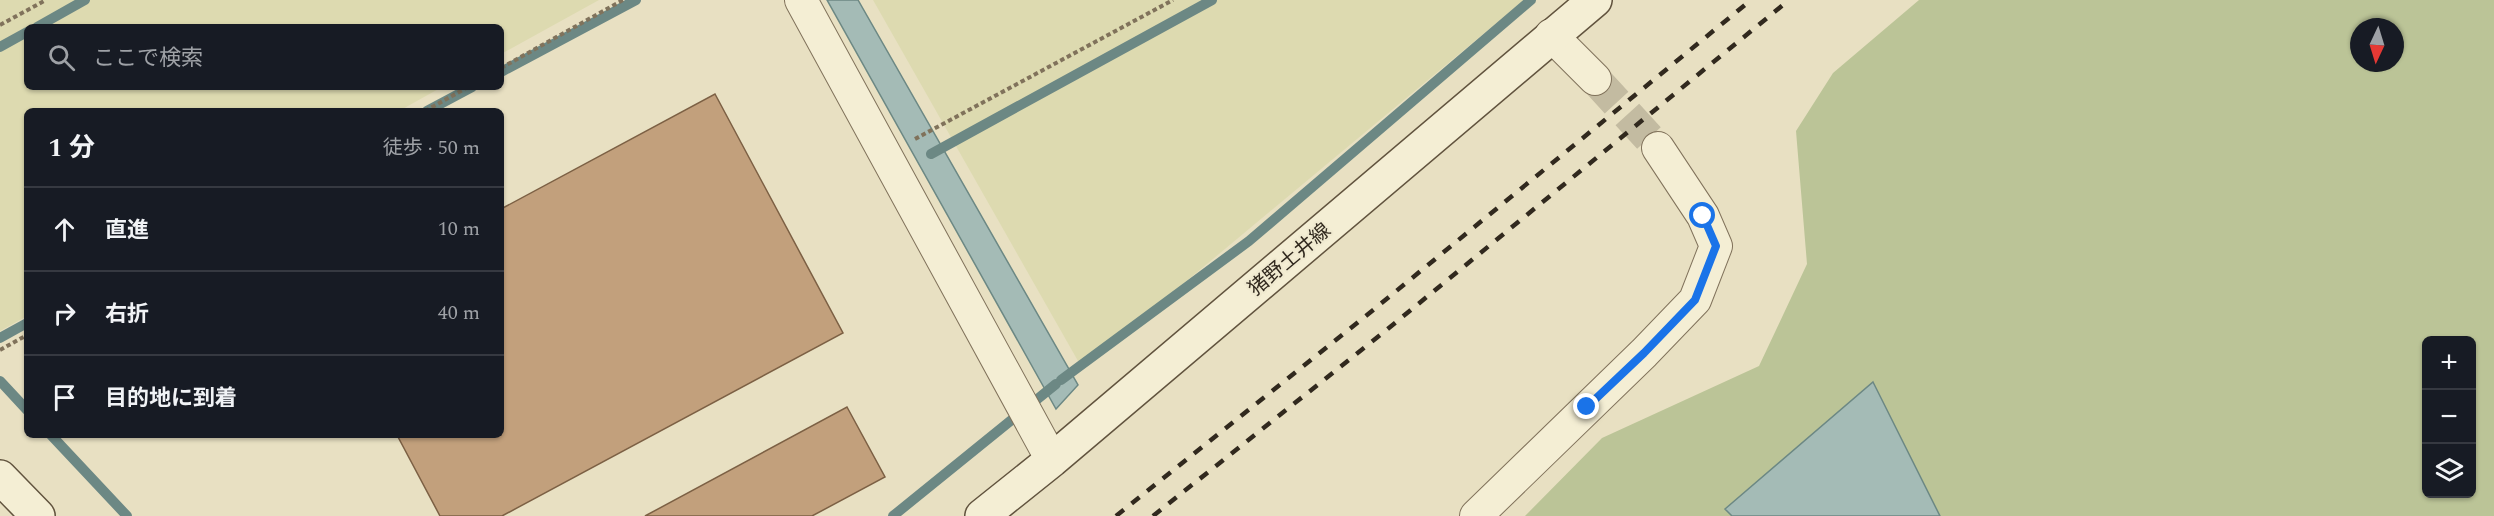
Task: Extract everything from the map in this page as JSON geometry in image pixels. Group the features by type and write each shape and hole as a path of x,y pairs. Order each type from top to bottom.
{"main road":[{"name":"猪野土井線","path":"982,516 1052,460 1595,0"},
{"path":"0,477 38,516"}],"street":[{"path":"801,0 1052,460"},
{"path":"1551,35 1595,80"},
{"path":"1476,516 1644,353 1695,300 1716,246 1703,216 1658,148"}],"path":[{"path":"0,25 46,0"},
{"path":"504,66 623,0"},
{"path":"885,155 1173,0"},
{"path":"430,108 463,90"},
{"path":"0,350 24,337"}],"shaded area":[{"path":"0,0 599,0 504,52 504,24 24,24 24,90 437,90 404,108 24,108 24,318 0,331"},
{"path":"873,0 1524,0 1082,368"}],"green space":[{"path":"1919,0 2494,0 2494,516 1525,516 1602,438 1759,366 1807,264 1796,131 1833,73"}],"water":[{"path":"827,0 858,0 1078,385 1056,409"},
{"path":"1873,382 1940,516 1732,516 1725,509"}],"building":[{"path":"715,94 843,333 502,516 440,516 399,438 504,438 504,207"},
{"path":"847,407 885,477 812,516 645,516"}],"waterway":[{"path":"42,24 85,0"},
{"path":"504,70 636,0"},
{"path":"931,154 1212,0"},
{"path":"1061,380 1249,241 1531,0"},
{"path":"0,47 24,34"},
{"path":"433,108 466,90"},
{"path":"0,338 24,325"},
{"path":"0,381 24,407"},
{"path":"893,516 1056,384"},
{"path":"54,438 127,516"}],"tunnel":[{"path":"1595,79 1658,148"}],"railway":[{"path":"1116,516 1367,315 1751,0"},
{"path":"1153,516 1384,332 1789,0"}],"route":[{"path":"1587,407 1695,300 1716,246 1703,216"}]}
